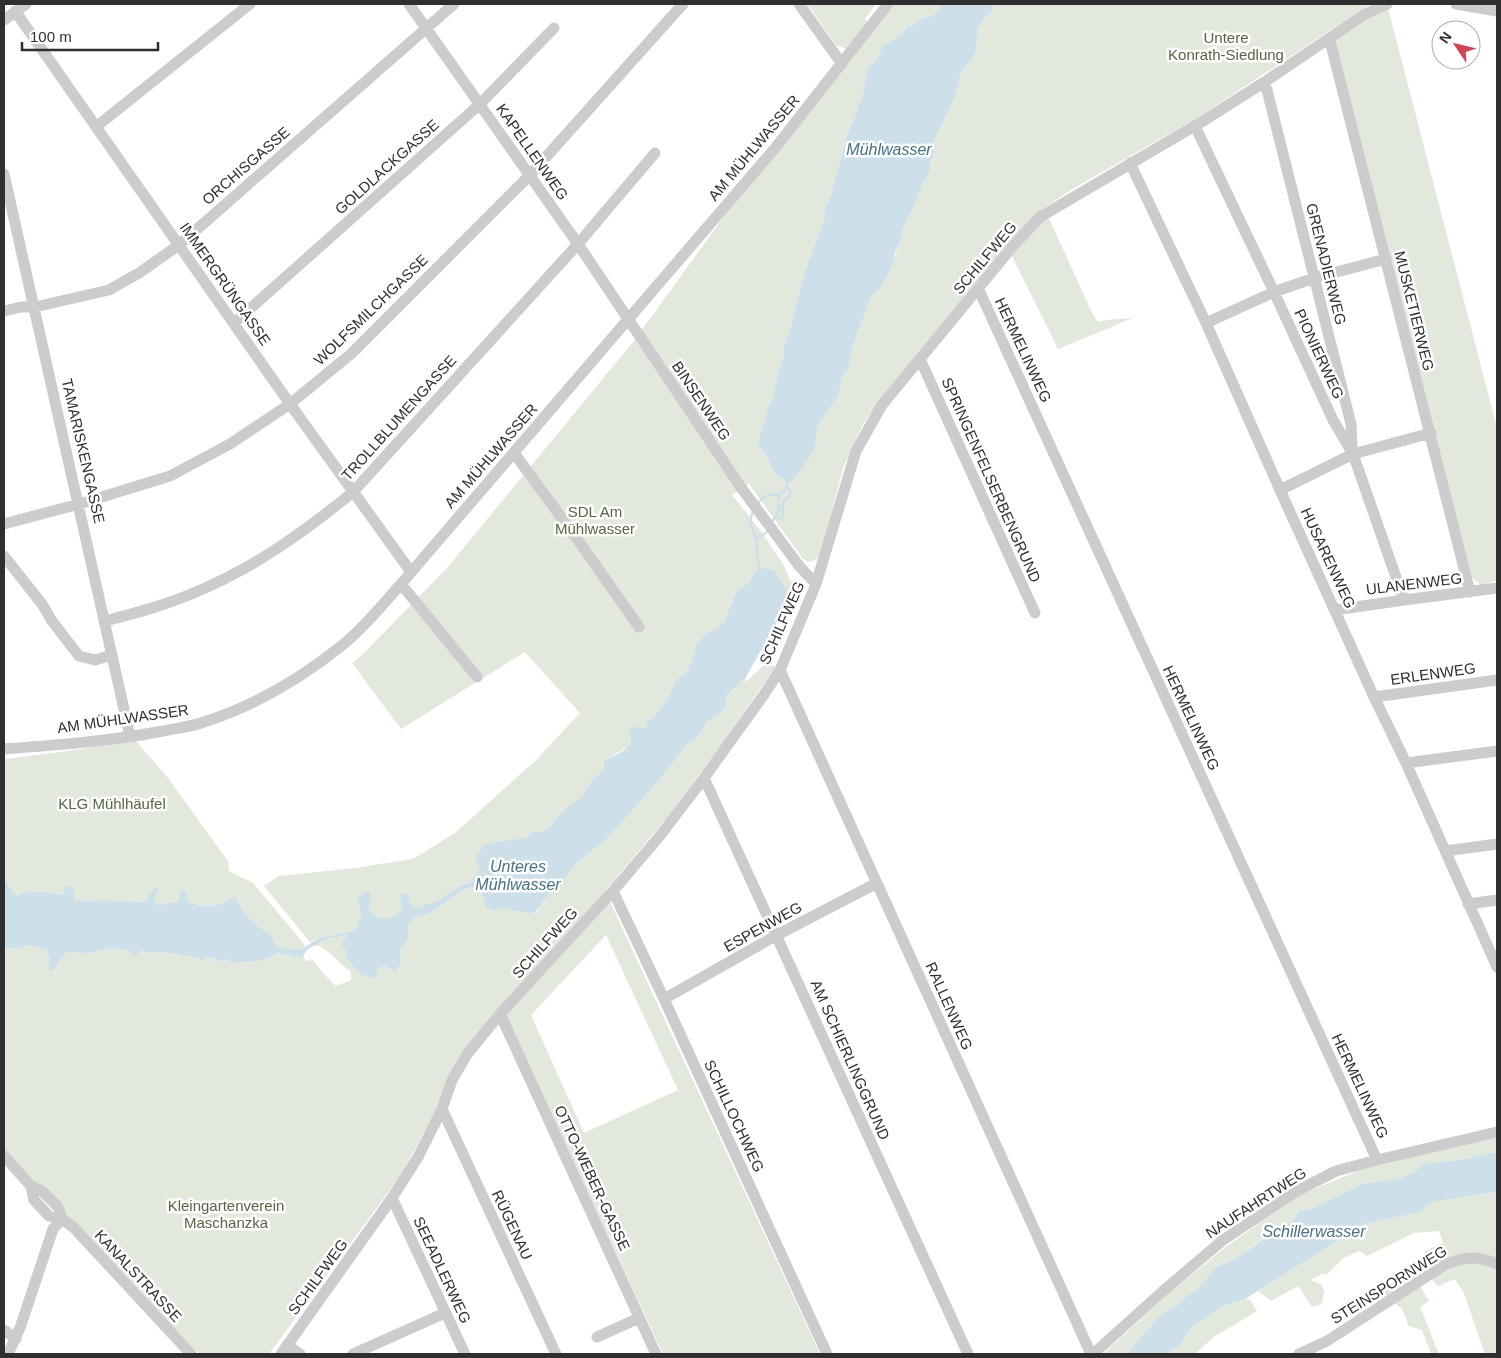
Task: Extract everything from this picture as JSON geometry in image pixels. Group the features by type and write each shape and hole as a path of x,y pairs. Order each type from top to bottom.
{"street":[{"path":"4,20 26,4"},
{"path":"97,126 250,4"},
{"name":"KAPELLENWEG","path":"409,4 578,244 628,319"},
{"name":"ORCHISGASSE","path":"4,311 21,307 35,307 109,290 139,273 179,245 454,4"},
{"name":"WOLFSMILCHGASSE","path":"4,524 79,504 170,476 230,444 290,404 352,353 529,176 683,4"},
{"path":"799,4 842,64"},
{"name":"AM MÜHLWASSER","path":"4,749 130,736 202,723 240,708 281,687 302,675 341,646 376,612 401,584 776,147 888,4"},
{"name":"SCHILFWEG","path":"284,1350 392,1198 418,1156 442,1109 452,1080 468,1054 500,1014 613,891 659,837 763,696 780,670 816,584 856,451 882,405 1012,246 1040,217 1195,126 1263,83 1365,14 1387,4"},
{"path":"1456,4 1497,11"},
{"name":"IMMERGRÜNGASSE","path":"15,12 97,126 290,404 411,572"},
{"name":"GOLDLACKGASSE","path":"234,323 480,104 554,28"},
{"name":"MUSKETIERWEG","path":"1328,39 1470,592"},
{"name":"GRENADIERWEG","path":"1263,83 1351,424 1353,454"},
{"name":"PIONIERWEG","path":"1195,126 1333,420 1353,454 1404,600"},
{"name":"TROLLBLUMENGASSE","path":"105,621 149,610 195,593 228,577 260,560 291,540 353,492 578,244 655,153"},
{"name":"HUSARENWEG","path":"1130,163 1206,323 1497,967"},
{"name":"TAMARISKENGASSE","path":"4,174 130,736"},
{"path":"1206,323 1274,292 1314,278 1386,259"},
{"name":"HERMELINWEG","path":"978,288 1377,1160"},
{"name":"BINSENWEG","path":"628,319 742,489 800,567 816,584"},
{"name":"SPRINGENFELSERBENGRUND","path":"920,359 1035,612"},
{"path":"1280,490 1353,454 1430,433"},
{"path":"514,453 639,628"},
{"path":"4,556 42,604 52,621 79,656 95,660 112,656"},
{"path":"401,584 477,677"},
{"name":"ULANENWEG","path":"1335,610 1497,588"},
{"name":"RALLENWEG","path":"780,670 1092,1354"},
{"name":"ERLENWEG","path":"1374,697 1497,680"},
{"path":"1406,763 1497,751"},
{"name":"AM SCHIERLINGGRUND","path":"704,778 968,1354"},
{"path":"1445,851 1497,844"},
{"name":"ESPENWEG","path":"664,999 777,935 877,883"},
{"name":"SCHILLOCHWEG","path":"613,891 827,1354"},
{"path":"1468,904 1497,900"},
{"name":"OTTO-WEBER-GASSE","path":"500,1014 656,1354"},
{"name":"RÜGENAU","path":"442,1109 556,1354"},
{"name":"NAUFAHRTWEG","path":"1092,1354 1223,1240 1296,1191 1336,1172 1377,1160 1497,1132"},
{"name":"KANALSTRASSE","path":"4,1156 31,1186 42,1191 58,1207 62,1219 74,1228 191,1354"},
{"name":"SEEADLERWEG","path":"392,1198 465,1354"},
{"path":"8,1354 20,1328 53,1228 62,1219"},
{"name":"STEINSPORNWEG","path":"1299,1354 1327,1341 1446,1264 1462,1258 1482,1258 1497,1264"},
{"path":"353,1354 445,1313"},
{"path":"597,1337 639,1318"},
{"path":"4,1330 16,1339"},
{"path":"176,1354 179,1342"},
{"path":"284,1350 300,1354"}],"green space":[{"path":"807,4 876,4 865,19 868,23 848,49 836,45"},
{"path":"895,4 940,4 940,10 932,16 924,17 913,25 906,27 899,36 882,46 877,59 868,67 862,98 846,138 831,195 824,210 826,214 803,277 784,346 784,354 778,371 773,398 767,408 757,444 767,457 774,473 785,479 815,449 817,427 838,396 843,376 850,366 852,348 871,297 879,290 901,241 903,228 918,198 922,185 930,172 935,139 955,98 961,73 974,56 977,47 978,29 995,4 1370,4 1197,118 1074,188 1041,210 886,392 862,426 843,468 822,551 816,559 808,562 803,559 749,484 732,495 761,531 797,589 789,593 781,581 756,570 749,582 736,592 724,622 717,629 705,634 696,646 688,673 677,679 667,700 654,717 647,721 647,727 642,729 634,726 628,732 631,741 628,747 604,760 603,770 592,780 582,798 565,809 550,827 542,832 532,832 527,837 485,844 480,869 469,883 459,886 438,900 417,908 399,895 404,908 394,917 387,919 374,913 369,907 371,900 357,900 361,914 357,927 352,931 319,938 310,942 264,886 279,876 355,868 413,859 455,833 535,761 580,713 525,652 401,729 352,663 447,568 633,342 736,200"},
{"path":"1388,8 1497,428 1497,581 1481,585 1469,575 1335,41 1358,22"},
{"path":"1048,216 1093,315 1098,322 1133,318 1058,349 1012,256"},
{"name":"Kleingartenverein Maschanzka","path":"764,665 776,666 722,744 665,820 605,891 820,1354 663,1354 509,1022 500,1015 477,1033 455,1063 434,1113 397,1180 269,1354 199,1354 4,1150 4,949 17,949 29,945 47,950 53,971 67,952 87,954 111,948 132,952 141,950 149,953 160,952 199,958 210,957 220,962 227,959 233,963 261,961 280,953 294,957 303,957 306,961 313,960 336,986 351,980 351,972 327,951 317,945 325,939 349,935 346,958 353,966 377,969 401,961 400,950 406,941 406,925 415,917 429,914 472,887 502,908 531,914 538,911 544,900 561,884 577,863 606,840 663,776 686,746 699,736 708,721 725,706 727,696 740,685 739,682 742,678 746,682","holes":["606,935 678,1090 584,1133 531,1015"]},
{"name":"KLG Mühlhäufel","path":"135,740 168,778 228,861 229,871 253,883 305,945 303,948 279,948 271,935 255,924 243,911 235,896 218,904 201,905 188,901 186,891 179,901 159,905 153,901 159,887 145,902 75,901 66,886 64,893 60,895 38,891 17,896 15,894 4,879 4,759"},
{"path":"1497,1136 1497,1152 1459,1160 1421,1164 1416,1171 1401,1178 1362,1184 1311,1209 1299,1210 1291,1223 1283,1225 1235,1259 1216,1267 1197,1289 1177,1306 1162,1313 1126,1354 1103,1354 1167,1295 1227,1246 1300,1195 1360,1170"},
{"path":"1497,1192 1497,1354 1485,1354 1463,1291 1455,1279 1438,1286 1430,1277 1419,1284 1429,1301 1420,1307 1439,1354 1431,1354 1422,1330 1408,1326 1404,1313 1399,1306 1379,1295 1377,1288 1385,1288 1426,1259 1424,1251 1443,1243 1439,1231 1414,1233 1367,1256 1359,1251 1344,1258 1326,1275 1323,1273 1311,1280 1322,1285 1324,1292 1322,1304 1312,1307 1298,1286 1271,1301 1258,1291 1365,1224 1420,1212 1432,1202"},
{"path":"1245,1299 1250,1300 1257,1311 1215,1336 1195,1354 1167,1354 1181,1344 1192,1327 1210,1316 1220,1307"}],"water":[{"name":"Mühlwasser","path":"940,4 995,4 978,29 977,47 974,56 961,73 955,98 935,139 930,172 922,185 918,198 903,228 901,241 894,254 894,260 888,275 879,290 871,297 852,348 850,366 843,376 838,396 817,427 815,449 796,477 787,485 785,479 774,473 767,457 757,444 767,408 773,398 778,371 784,354 784,346 803,277 826,214 824,210 831,195 846,138 862,98 868,67 877,59 882,46 899,36 907,27 924,17 932,16 939,10"},
{"name":"Unteres Mühlwasser","path":"766,568 774,570 789,593 784,609 745,679 742,679 739,682 740,685 734,688 726,697 726,706 708,721 699,736 686,746 663,776 606,840 577,863 561,884 544,900 538,910 531,914 502,908 495,911 486,907 482,893 471,887 429,914 415,917 407,925 408,936 400,950 401,961 396,972 385,966 377,969 378,975 371,978 360,974 346,958 346,950 342,946 342,942 348,935 325,939 306,951 303,957 279,953 261,961 232,963 227,959 220,962 210,957 205,958 203,962 199,958 160,952 149,953 141,950 134,958 132,952 111,948 87,954 67,952 53,971 48,970 50,960 47,950 29,945 17,949 4,949 4,879 17,896 33,891 60,895 64,893 65,886 73,887 75,901 145,902 155,887 159,887 153,901 159,905 179,901 180,891 186,890 188,901 207,906 218,905 235,896 243,911 255,924 271,935 279,948 296,949 303,948 319,938 352,931 357,927 361,914 357,900 363,893 370,892 369,908 373,913 382,918 390,918 403,908 399,895 408,893 410,903 417,908 438,900 459,886 469,883 480,869 475,857 485,844 527,837 532,832 542,832 550,827 565,809 581,798 592,780 603,770 604,760 620,753 630,744 631,739 628,732 634,726 647,727 647,721 654,717 667,700 677,679 688,672 696,646 705,634 717,629 724,622 736,592 749,582 756,570"},
{"name":"Schillerwasser","path":"1497,1152 1497,1192 1432,1202 1420,1212 1365,1224 1245,1299 1220,1307 1210,1316 1192,1327 1181,1344 1167,1354 1126,1354 1162,1313 1177,1306 1197,1289 1216,1267 1235,1259 1267,1237 1270,1229 1276,1231 1295,1219 1299,1210 1311,1209 1362,1184 1401,1178 1416,1171 1421,1164 1459,1160"}],"waterway":[{"name":"Mühlwasser","path":"758,504 767,496 784,491 787,481"},
{"name":"Mühlwasser","path":"775,517 779,518 783,515 783,502 791,493 787,487"},
{"name":"Mühlwasser","path":"778,508 779,496"},
{"name":"Mühlwasser","path":"772,522 782,505"},
{"name":"Unteres Mühlwasser","path":"753,511 750,522 756,539 759,571"},
{"name":"Unteres Mühlwasser","path":"756,539 766,533 768,529"}],"park label":[{"name":"Untere Konrath-Siedlung","path":"1226,46"},
{"name":"SDL Am Mühlwasser","path":"595,520"}]}
